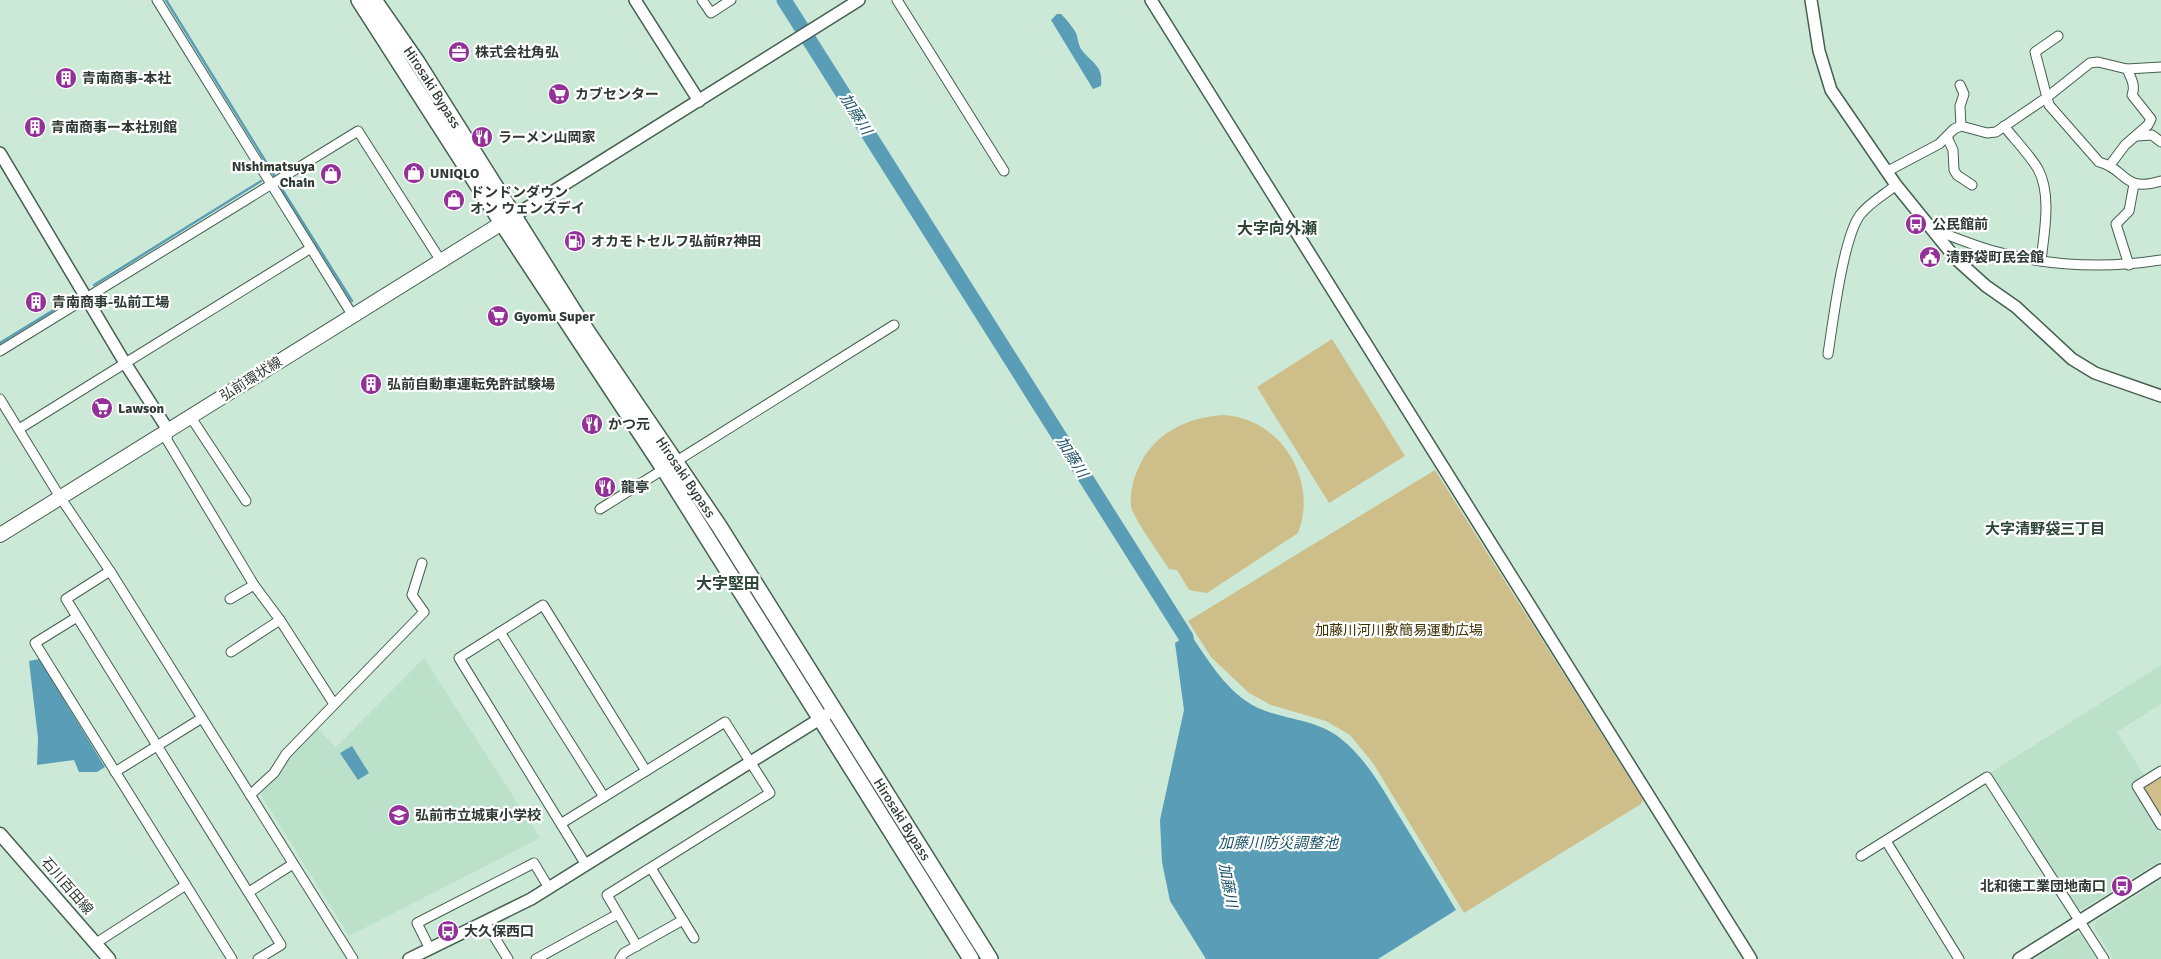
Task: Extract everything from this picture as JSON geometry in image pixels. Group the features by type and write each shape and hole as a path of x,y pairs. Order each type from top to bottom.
{"highway":[{"name":"Hirosaki Bypass","path":"359,0 508,220 578,318 670,465 820,719 971,959"},
{"name":"Hirosaki Bypass","path":"374,0 417,62 508,220"},
{"name":"Hirosaki Bypass","path":"670,465 834,710 990,959"}],"main road":[{"name":"弘前環状線","path":"0,535 508,220"},
{"name":"石川百田線","path":"3,837 109,959"}],"street":[{"path":"157,0 353,316"},
{"path":"635,0 699,101"},
{"path":"702,0 711,14 731,0"},
{"path":"508,220 859,0"},
{"path":"897,0 1004,171"},
{"path":"1150,0 1751,959"},
{"path":"1811,0 1819,51 1831,90 1886,172 1956,259 1986,286 2016,306 2072,359 2096,373 2161,396"},
{"path":"2058,36 2035,52 2049,105 2099,162 2110,165 2125,179 2134,184 2161,181"},
{"path":"1886,172 1916,158 1947,137 1954,129 1961,126 1987,133 1996,132 2046,98 2090,63 2098,62 2127,69 2161,67"},
{"path":"2110,165 2125,145 2137,136 2151,119 2132,95 2134,91 2133,82 2127,69"},
{"path":"1960,85 1964,94 1960,106 1961,126"},
{"path":"2004,126 2033,163 2042,180 2046,198 2041,262"},
{"path":"0,351 358,131 441,261"},
{"path":"2137,136 2152,135 2161,142"},
{"path":"1947,137 1953,150 1954,170 1957,175 1972,185"},
{"path":"0,153 125,363 168,430 167,440 254,585 280,620 334,704"},
{"path":"2129,265 2116,224 2129,211 2134,184"},
{"path":"1828,354 1843,267 1853,227 1860,215 1868,207 1896,185"},
{"path":"1930,229 1991,250 2041,262 2084,265 2129,265 2161,260"},
{"path":"18,429 311,248"},
{"path":"600,509 894,324"},
{"path":"0,399 60,497 110,571 353,959"},
{"path":"190,416 246,500"},
{"path":"250,795 274,773 286,754 424,612 412,596 422,564"},
{"path":"110,571 66,599 281,945 258,959"},
{"path":"230,599 254,585"},
{"path":"586,865 459,658 543,605 646,771"},
{"path":"77,616 35,643 232,959"},
{"path":"232,652 280,620"},
{"path":"500,632 604,797"},
{"path":"409,959 549,888 834,710"},
{"path":"115,772 202,718"},
{"path":"562,824 724,722 770,793 607,895 637,946"},
{"path":"2161,771 2137,786 2161,824"},
{"path":"1861,856 1988,777 2074,915 2080,921 2104,959"},
{"path":"1886,841 1959,959"},
{"path":"430,949 417,923 534,863 549,888"},
{"path":"248,892 293,864"},
{"path":"651,868 694,938"},
{"path":"2019,959 2161,870"},
{"path":"96,943 186,885"},
{"path":"536,959 618,914"},
{"path":"620,959 624,953 683,920"},
{"path":"485,922 508,959"}],"shaded area":[{"name":"弘前市立城東小学校","path":"424,658 540,838 349,936 259,792 287,755 315,726 336,747"},
{"path":"2161,665 2161,704 2117,732 2145,777 2131,787 2161,834 2161,860 2083,909 2076,908 1990,773"},
{"path":"2161,880 2161,959 2113,959 2094,927 2096,921"},
{"path":"2075,934 2081,934 2097,959 2035,959"}],"green space":[{"path":"1332,339 1405,456 1329,503 1257,387"},
{"path":"1221,415 1242,418 1261,426 1277,439 1290,454 1303,492 1303,513 1298,533 1207,593 1189,590 1177,570 1169,569 1135,516 1131,506 1131,498 1134,479 1140,464 1157,441 1179,426 1206,417"},
{"name":"加藤川河川敷簡易運動広場","path":"1435,470 1643,800 1641,804 1464,913 1373,763 1350,735 1326,721 1271,705 1249,693 1211,657 1188,621"},
{"path":"2161,775 2161,817 2145,790 2146,785"}],"water":[{"path":"1057,14 1061,14 1071,25 1076,33 1081,49 1099,69 1101,73 1101,86 1093,89 1051,20"},
{"name":"加藤川防災調整池","path":"1190,634 1220,676 1247,702 1268,712 1321,727 1350,746 1381,786 1456,910 1378,959 1206,959 1170,901 1162,862 1160,820 1184,710 1175,643"},
{"path":"39,659 105,767 97,772 79,772 74,760 37,765 38,738 29,661"},
{"path":"352,746 369,773 358,780 340,753"}],"waterway":[{"path":"166,0 274,175"},
{"name":"加藤川","path":"784,0 1186,637 1189,657"},
{"path":"94,285 261,181"},
{"path":"280,186 352,301"},
{"path":"0,343 75,297"}],"place":[{"name":"株式会社角弘","path":"459,52"},
{"name":"青南商事-本社","path":"66,78"},
{"name":"カブセンター","path":"559,94"},
{"name":"青南商事ー本社別館","path":"35,127"},
{"name":"ラーメン山岡家","path":"482,137"},
{"name":"UNIQLO","path":"414,173"},
{"name":"Nishimatsuya Chain","path":"331,174"},
{"name":"ドンドンダウン オン ウェンズデイ","path":"454,200"},
{"name":"公民館前","path":"1916,224"},
{"name":"オカモトセルフ弘前R7神田","path":"575,241"},
{"name":"清野袋町民会館","path":"1930,257"},
{"name":"青南商事-弘前工場","path":"36,302"},
{"name":"Gyomu Super","path":"498,316"},
{"name":"弘前自動車運転免許試験場","path":"371,384"},
{"name":"Lawson","path":"102,408"},
{"name":"かつ元","path":"592,424"},
{"name":"龍亭","path":"605,487"},
{"name":"弘前市立城東小学校","path":"399,815"},
{"name":"北和徳工業団地南口","path":"2122,886"},
{"name":"大久保西口","path":"448,931"}],"district":[{"name":"大字向外瀬","path":"1277,229"},
{"name":"大字清野袋三丁目","path":"2045,529"},
{"name":"大字堅田","path":"728,584"}]}
